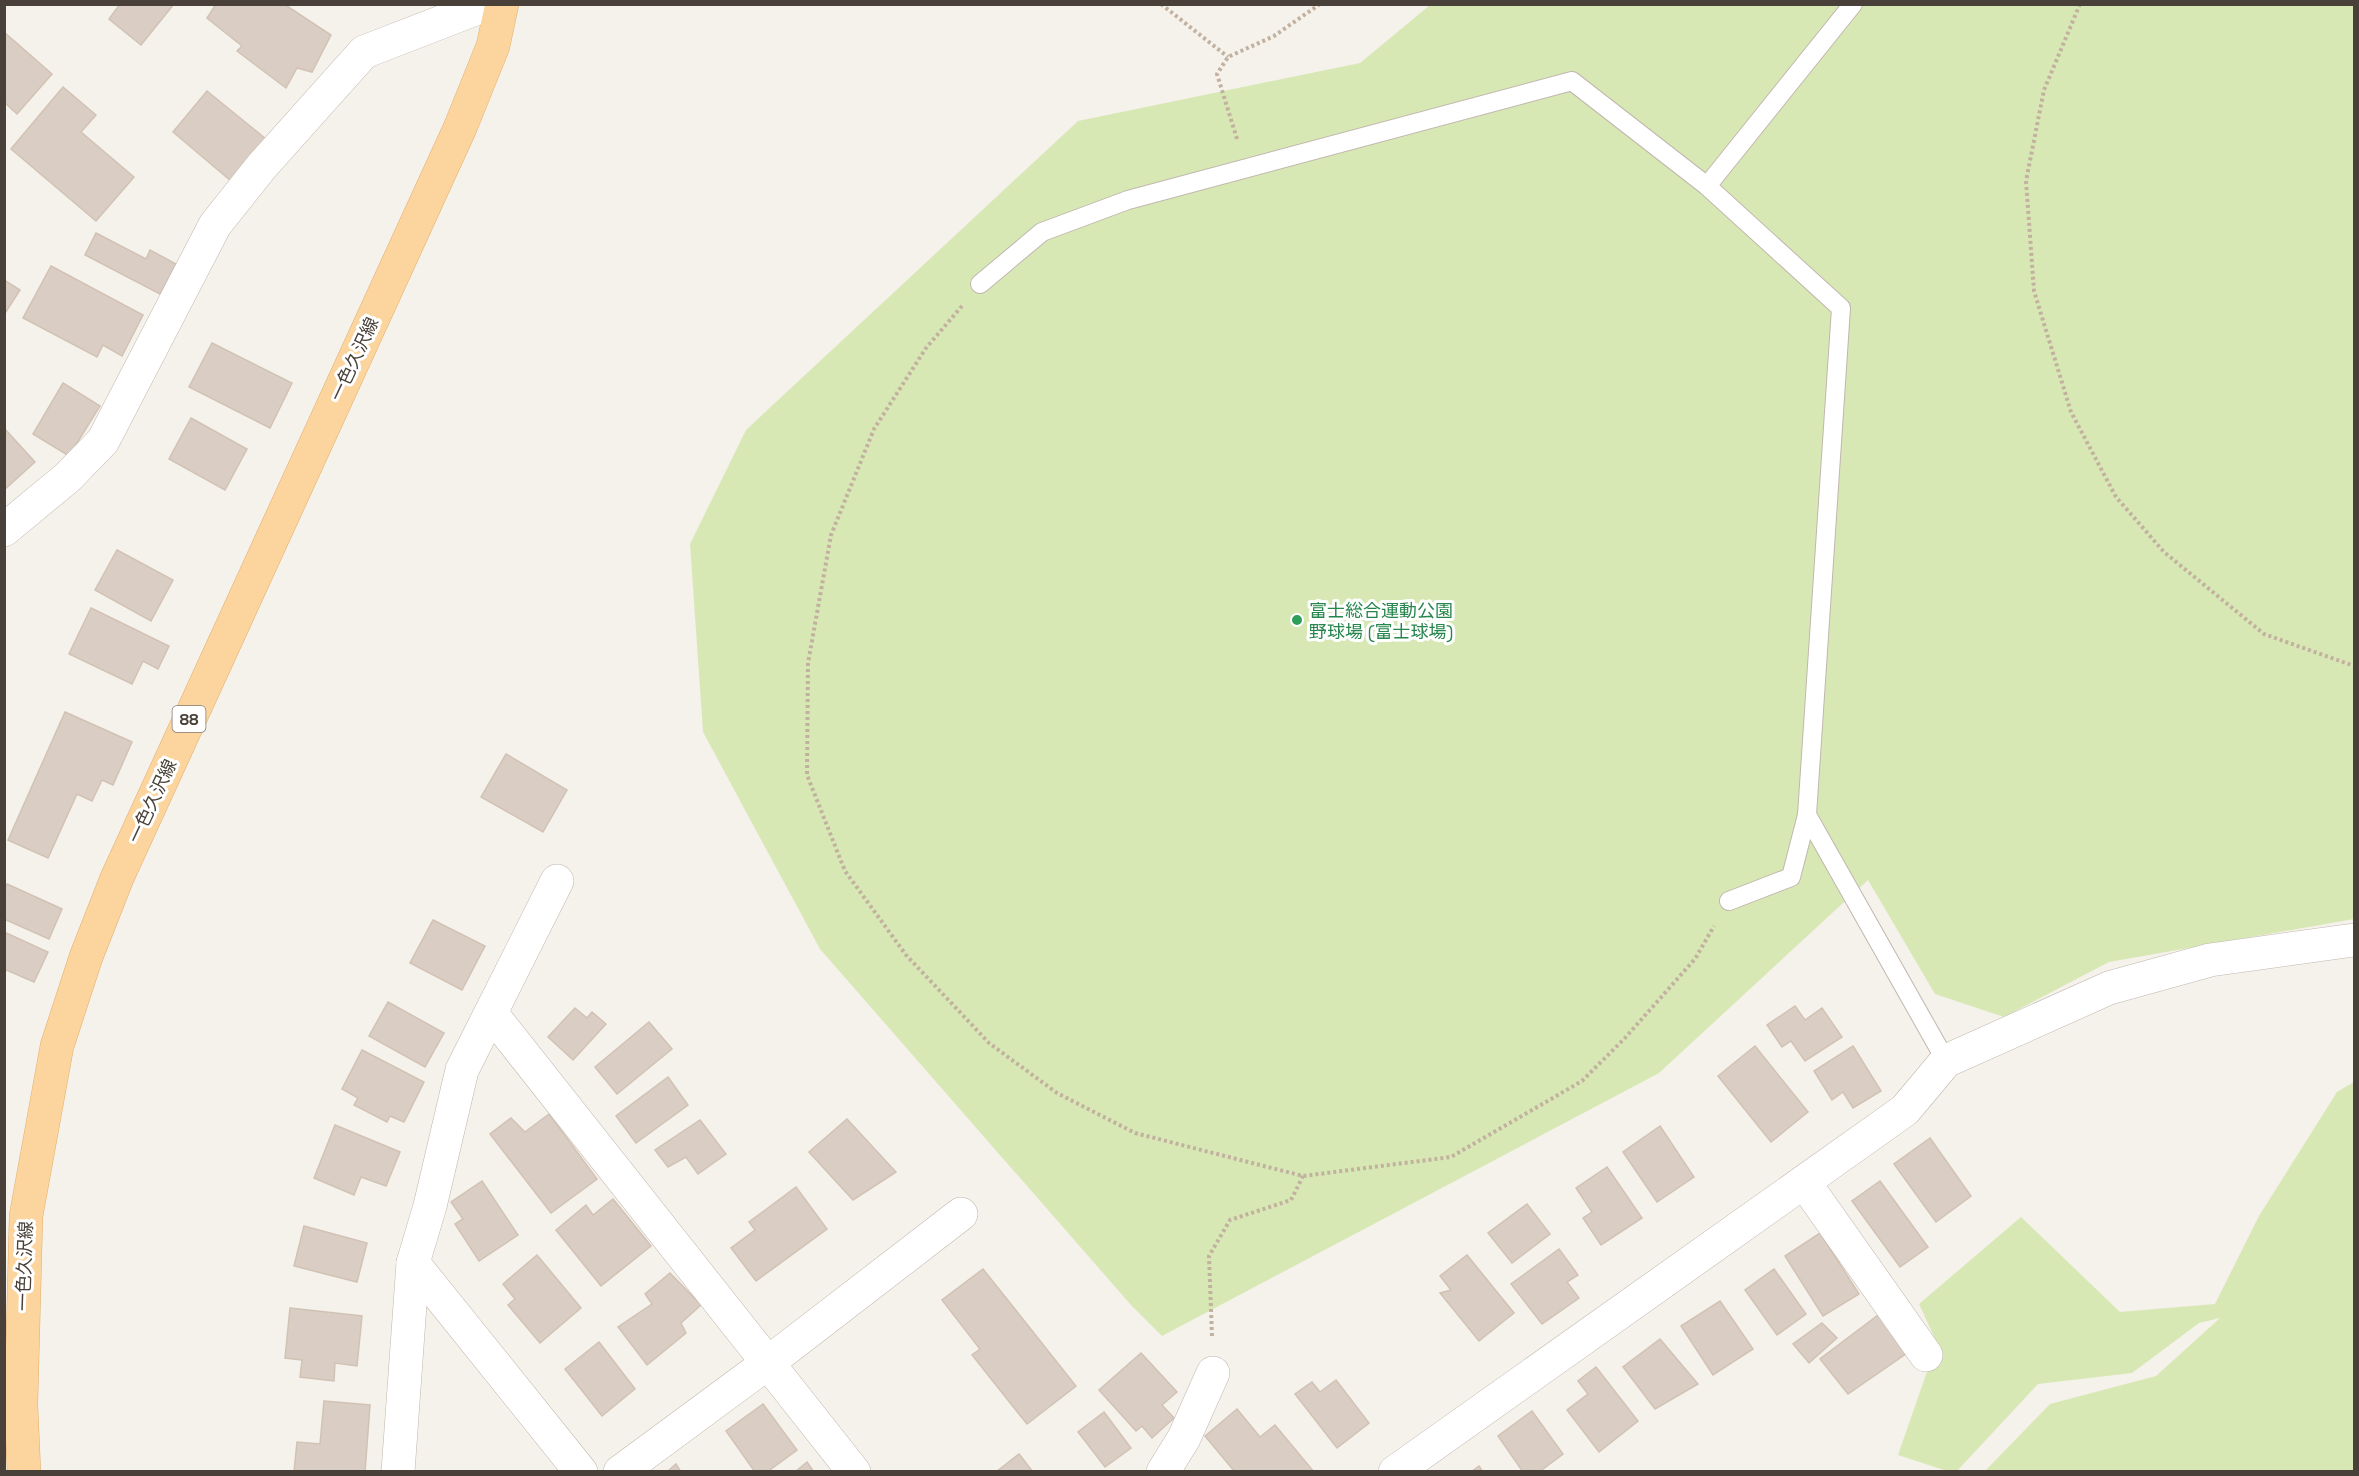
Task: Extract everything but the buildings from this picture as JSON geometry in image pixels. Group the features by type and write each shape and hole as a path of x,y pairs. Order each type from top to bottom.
{"main road":[{"name":"一色久沢線","path":"24,1472 21,1405 26,1216 57,1046 79,979 117,878 460,128 493,46 502,4"}],"street":[{"path":"4,530 68,477 104,441 214,225 262,166 364,52 488,4"},
{"path":"398,1472 413,1263 430,1206 462,1070 557,881"},
{"path":"1395,1472 1905,1110 1946,1060 2109,988 2210,960 2355,940"},
{"path":"491,1013 854,1472"},
{"path":"1804,1182 1926,1355"},
{"path":"621,1472 769,1362 961,1214"},
{"path":"413,1263 581,1472"},
{"path":"1163,1472 1184,1438 1213,1373"}],"lane":[{"path":"1707,186 1853,4"},
{"path":"980,284 1042,232 1128,200 1572,81 1707,186 1841,308 1807,815 1791,878 1729,901"},
{"path":"1807,815 1946,1060"}],"path":[{"path":"1161,4 1228,57"},
{"path":"1245,169 1217,74 1228,57 1274,36 1320,4"},
{"path":"2080,4 2044,90 2026,181 2034,291 2071,412 2116,497 2164,552 2264,634 2355,666"},
{"path":"980,284 926,348 874,429 831,535 808,663 807,775 845,871 906,955 989,1043 1057,1093 1135,1133 1303,1176 1451,1157 1582,1081 1625,1038 1695,959 1729,901"},
{"path":"1213,1373 1209,1256 1230,1220 1291,1200 1303,1176"}],"green space":[{"path":"1430,5 2354,5 2354,919 2109,962 2004,1017 1935,994 1868,880 1659,1073 1162,1336 1131,1305 820,949 703,732 690,544 746,430 1078,121 1360,63"},
{"path":"2354,1082 2354,1471 1985,1471 2050,1404 2156,1376 2220,1318 2199,1323 2132,1373 2038,1384 1957,1471 1947,1471 1898,1455 1937,1343 1919,1304 2021,1217 2120,1312 2215,1304 2259,1216 2337,1092"}],"place":[{"name":"富士総合運動公園 野球場 (富士球場)","path":"1297,620"}]}
